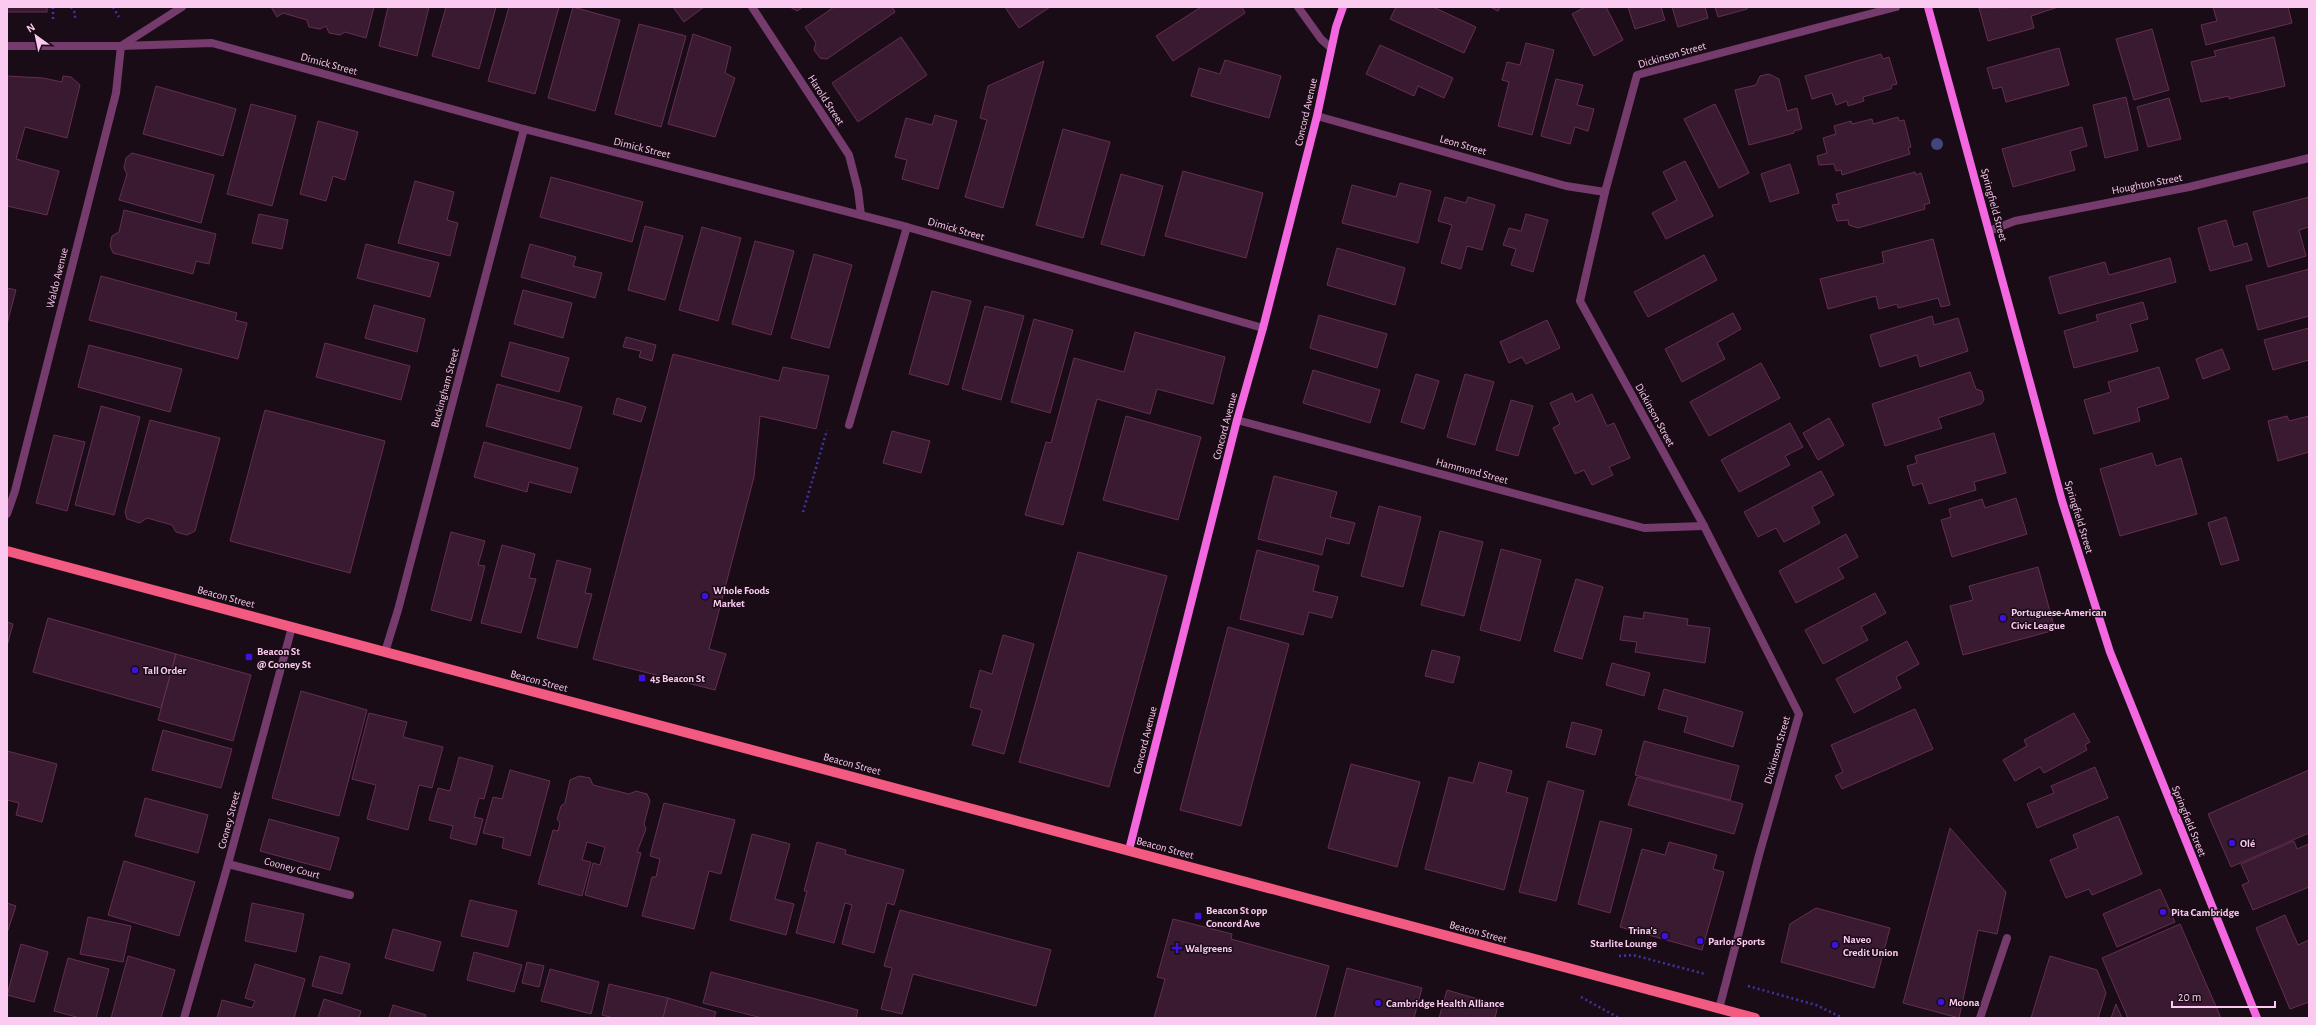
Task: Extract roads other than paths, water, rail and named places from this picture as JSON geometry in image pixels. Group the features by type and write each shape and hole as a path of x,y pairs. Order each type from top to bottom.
{"main road":[{"name":"Beacon Street","path":"7,551 1755,1018"}],"street":[{"path":"121,46 182,7"},
{"name":"Harold Street","path":"752,7 849,155 858,190 861,214"},
{"path":"1298,7 1321,39 1331,48"},
{"name":"Concord Avenue","path":"1129,850 1237,420 1263,328 1317,116 1331,48 1343,7"},
{"name":"Dickinson Street","path":"1719,1009 1759,855 1799,714 1704,526 1580,301 1605,192 1637,75 1896,7"},
{"name":"Springfield Street","path":"1928,7 1990,230 2062,501 2110,652 2257,1018"},
{"name":"Dimick Street","path":"7,46 121,46 212,43 524,129 861,214 1263,328"},
{"name":"Waldo Avenue","path":"7,514 15,491 116,93 121,46"},
{"name":"Leon Street","path":"1317,116 1566,186 1605,192"},
{"name":"Buckingham Street","path":"385,652 398,610 524,129"},
{"name":"Houghton Street","path":"1990,230 2015,221 2189,187 2309,158"},
{"path":"850,425 907,227"},
{"name":"Hammond Street","path":"1237,420 1644,528 1704,526"},
{"name":"Cooney Street","path":"184,1018 228,864 292,627"},
{"name":"Cooney Court","path":"228,864 350,895"},
{"path":"1980,1018 2006,938"}],"place":[{"name":"Whole Foods Market","path":"705,596"},
{"name":"Portuguese-American Civic League","path":"2003,618"},
{"name":"Beacon St @ Cooney St","path":"249,657"},
{"name":"Tall Order","path":"135,670"},
{"name":"45 Beacon St","path":"642,678"},
{"name":"Olé","path":"2232,843"},
{"name":"Pita Cambridge","path":"2163,912"},
{"name":"Beacon St opp Concord Ave","path":"1198,916"},
{"name":"Trina's Starlite Lounge","path":"1665,936"},
{"name":"Parlor Sports","path":"1700,941"},
{"name":"Naveo Credit Union","path":"1835,945"},
{"name":"Walgreens","path":"1177,948"},
{"name":"Moona","path":"1941,1002"},
{"name":"Cambridge Health Alliance","path":"1378,1003"}]}
